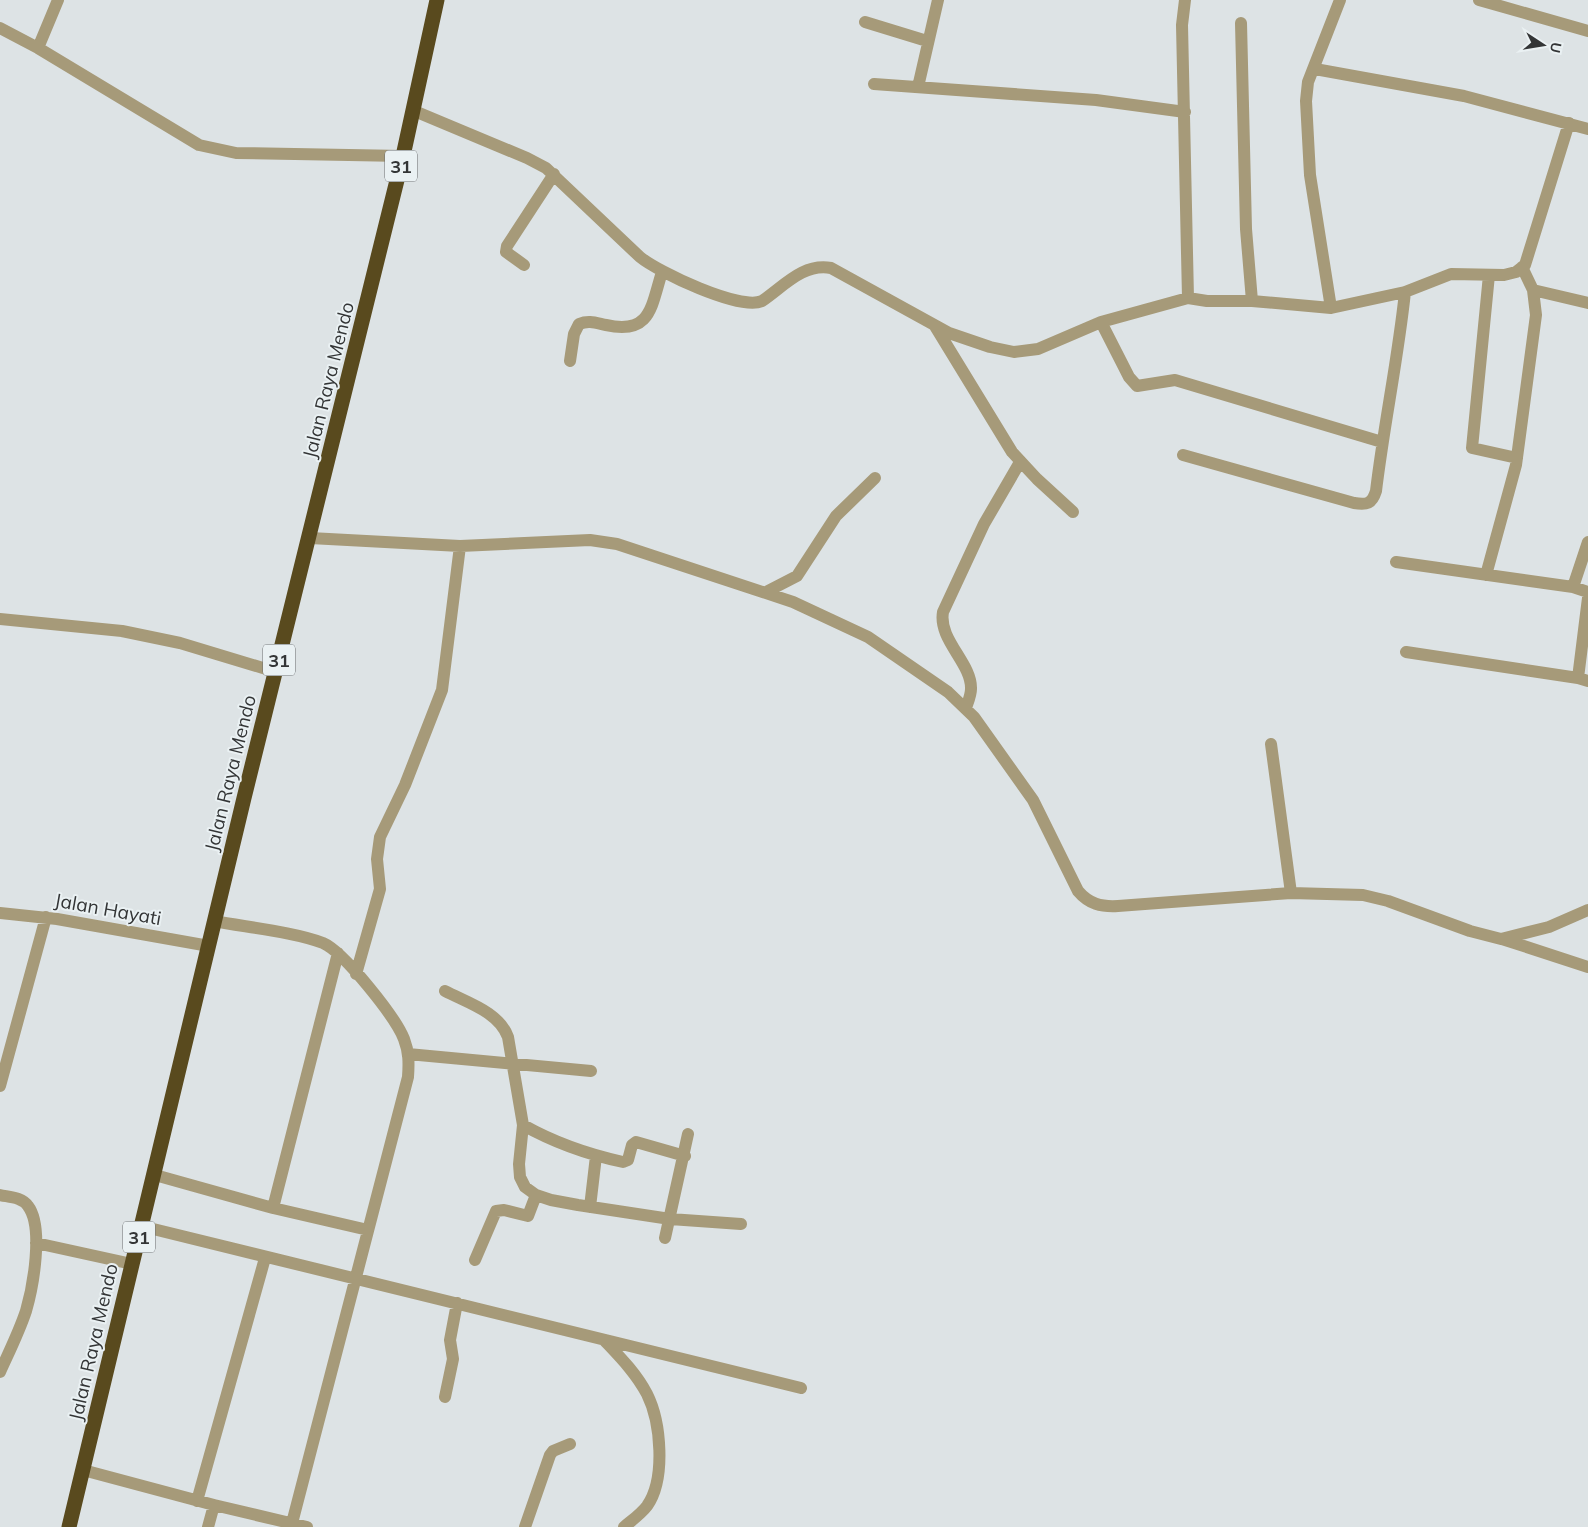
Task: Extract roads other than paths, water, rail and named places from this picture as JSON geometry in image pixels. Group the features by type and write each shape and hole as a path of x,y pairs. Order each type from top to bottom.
{"highway":[{"name":"Jalan Raya Mendo","path":"69,1527 155,1175 214,921 403,156 437,0"}],"street":[{"path":"38,48 58,0"},
{"path":"918,87 927,41 938,0"},
{"path":"1185,0 1182,25 1188,298"},
{"path":"1331,308 1310,175 1306,89 1340,0"},
{"path":"1479,0 1588,31"},
{"path":"865,22 927,41"},
{"path":"1242,23 1246,229 1252,301"},
{"path":"0,28 38,48 199,145 217,151 403,156"},
{"path":"1315,68 1464,96 1525,113 1569,122 1588,129"},
{"path":"874,84 1096,100 1185,112"},
{"path":"412,110 527,158 554,174 620,239 650,265 662,272 742,302 762,301 804,270 822,266 843,272 935,326 990,348 1014,352 1038,349 1101,322 1188,298 1331,308 1405,292 1451,274 1504,275 1516,272 1522,267 1532,244 1569,122"},
{"path":"524,265 509,256 506,252 507,246 554,174"},
{"path":"1486,575 1517,458 1536,315 1532,290 1522,267"},
{"path":"570,361 574,334 579,324 588,321 618,328 633,328 642,322 649,313 662,272"},
{"path":"1489,275 1472,448 1517,458"},
{"path":"1532,290 1588,303"},
{"path":"1183,455 1366,505 1373,501 1397,360 1405,292"},
{"path":"1101,322 1129,377 1137,386 1175,380 1382,442"},
{"path":"935,326 1001,436 1020,462 1073,512"},
{"path":"966,708 972,689 969,675 943,626 943,612 984,524 1020,462"},
{"path":"766,592 797,576 836,516 875,478"},
{"path":"310,538 460,546 590,540 618,544 793,602 868,637 948,692 966,708 1037,806 1072,880 1086,900 1105,907 1291,893 1363,896 1388,900 1470,930 1588,967"},
{"path":"1573,588 1588,542"},
{"path":"356,974 380,889 377,859 380,836 405,785 442,690 460,546"},
{"path":"1396,562 1573,588 1588,592"},
{"path":"1406,652 1583,680 1588,598"},
{"path":"0,619 122,631 180,643 276,672"},
{"path":"1271,744 1291,893"},
{"path":"1501,939 1548,927 1588,910"},
{"name":"Jalan Hayati","path":"0,913 46,917 208,946"},
{"path":"0,1086 46,917"},
{"path":"214,921 314,940 338,952 398,1026 408,1054 408,1077 292,1525"},
{"path":"273,1208 338,952"},
{"path":"445,991 495,1017 504,1026 522,1125 520,1177 525,1187 551,1200 590,1207 670,1218 741,1224"},
{"path":"408,1054 591,1071"},
{"path":"522,1125 560,1144 596,1156 626,1161 632,1145 636,1142 685,1156"},
{"path":"665,1238 685,1156 688,1134"},
{"path":"590,1207 596,1156"},
{"path":"155,1175 273,1208 368,1230"},
{"path":"475,1260 496,1211 504,1210 528,1216 536,1194"},
{"path":"0,1195 18,1198 27,1204 37,1226 26,1312 0,1372"},
{"path":"141,1226 801,1388"},
{"path":"36,1244 132,1264"},
{"path":"198,1500 266,1258"},
{"path":"445,1397 453,1359 450,1340 456,1303"},
{"path":"604,1340 626,1362 647,1394 653,1409 659,1444 657,1481 654,1493 646,1506 624,1527"},
{"path":"525,1527 550,1455 553,1451 570,1444"},
{"path":"83,1470 292,1525 308,1527"},
{"path":"208,1527 214,1505"}]}
